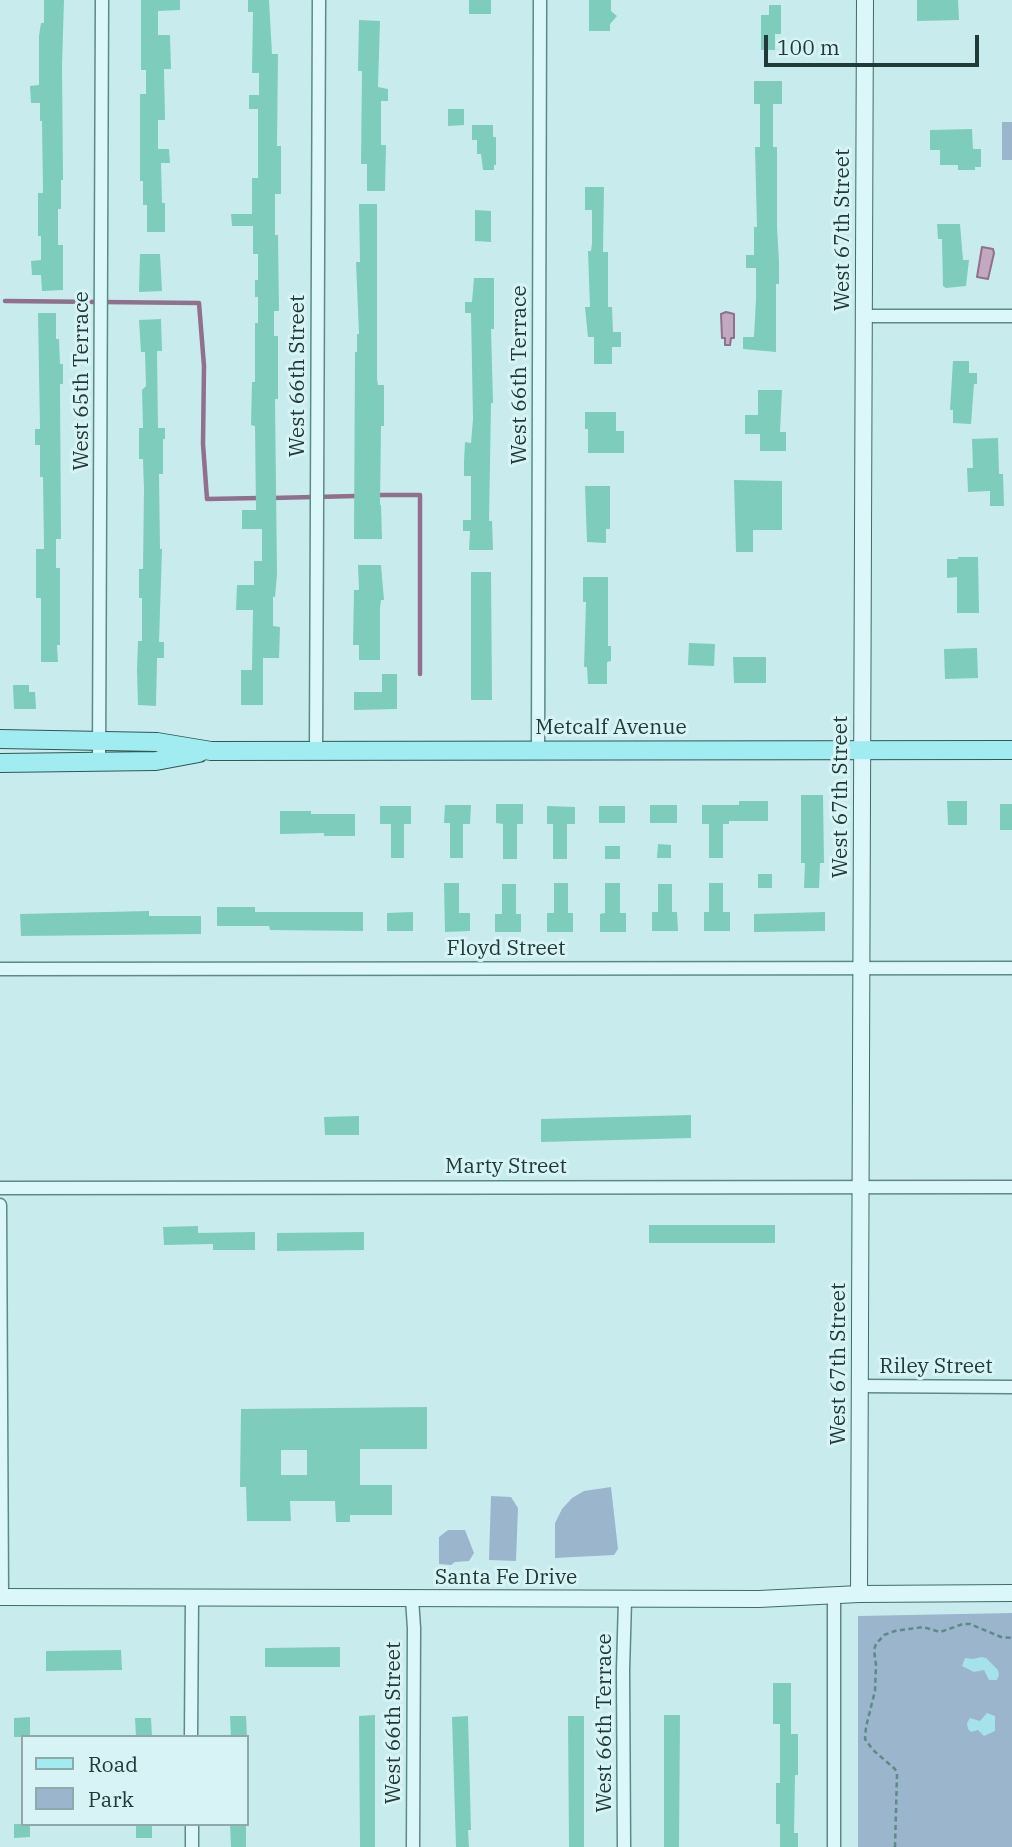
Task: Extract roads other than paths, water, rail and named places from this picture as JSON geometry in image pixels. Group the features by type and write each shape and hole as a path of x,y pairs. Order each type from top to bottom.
{"main road":[{"name":"Metcalf Avenue","path":"0,739 157,742 211,751 1012,750"},
{"name":"Metcalf Avenue","path":"0,763 156,761 211,751"}],"street":[{"name":"West 65th Terrace","path":"99,762 102,0"},
{"name":"West 66th Street","path":"316,752 318,0"},
{"name":"West 66th Terrace","path":"538,750 540,0"},
{"name":"West 67th Street","path":"859,1594 865,0"},
{"path":"864,316 1012,316"},
{"name":"Floyd Street","path":"0,969 1012,968"},
{"name":"Marty Street","path":"0,1188 1012,1186"},
{"path":"0,1205 1,1597"},
{"name":"Riley Street","path":"860,1386 1012,1387"},
{"name":"Santa Fe Drive","path":"1,1597 625,1600 1012,1593"},
{"path":"834,1596 834,1847"},
{"path":"191,1735 192,1599"},
{"name":"West 66th Street","path":"412,1599 413,1847"},
{"name":"West 66th Terrace","path":"624,1847 625,1600"},
{"path":"192,1826 192,1847"}],"waterway":[{"path":"5,301 199,303 204,366 203,444 207,499 259,498"},
{"path":"376,495 420,495 420,674"},
{"path":"272,498 357,496"}]}
